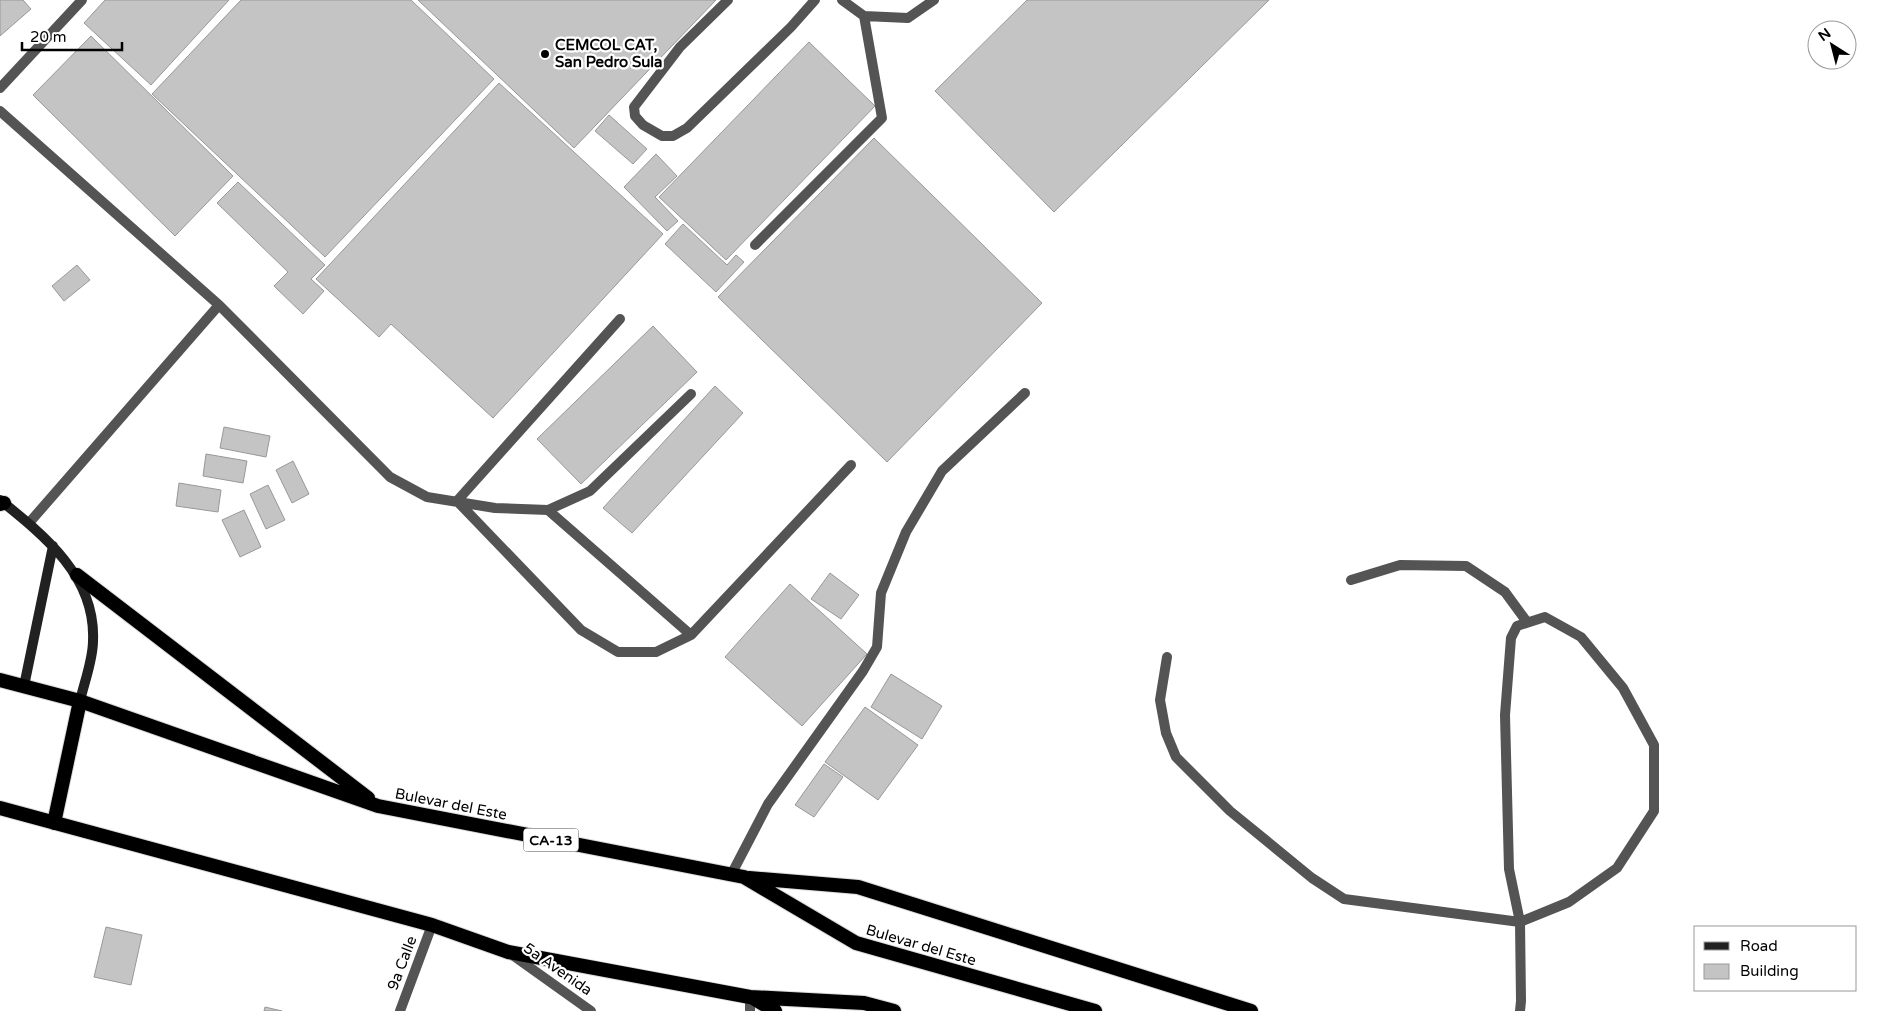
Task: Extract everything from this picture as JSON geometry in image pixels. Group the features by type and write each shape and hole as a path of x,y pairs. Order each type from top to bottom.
{"highway":[{"path":"77,575 378,806"},
{"name":"Bulevar del Este","path":"0,680 80,701 378,806 737,876 856,943 1095,1011"},
{"path":"54,823 80,701"},
{"path":"0,808 432,925 508,952 775,1011"},
{"path":"737,876 858,887 1251,1011"},
{"path":"750,1004 864,1003 894,1011"}],"main road":[{"path":"1,502 29,523 53,546 77,575 91,611 94,642 80,701"},
{"path":"24,686 53,546"}],"street":[{"path":"0,88 82,0"},
{"path":"728,0 680,47 634,107 636,116 643,126 662,136 673,136 687,128 815,0"},
{"path":"842,0 864,16 908,18 934,0"},
{"path":"754,245 882,118 864,16"},
{"path":"0,111 219,305 390,476 428,497 495,508 548,510 590,491 691,394"},
{"path":"29,523 219,305"},
{"path":"457,502 620,319"},
{"path":"737,876 768,804 863,671 876,647 881,593 906,532 942,471 1025,393"},
{"path":"457,502 581,630 618,652 656,652 691,635 851,465"},
{"path":"548,510 691,635"},
{"path":"1352,580 1400,566 1466,566 1505,592 1527,622"},
{"path":"1167,657 1160,700 1166,733 1176,757 1230,811 1312,878 1344,899 1520,922 1569,902 1617,868 1654,811 1654,745 1622,688 1581,637 1545,617 1517,626 1511,638 1505,715 1510,869 1520,922 1520,1011"},
{"name":"9a Calle","path":"400,1011 432,925"},
{"name":"5a Avenida","path":"508,952 591,1011"}],"building":[{"path":"0,0 23,0 31,9 0,36"},
{"path":"105,0 229,0 151,85 84,23"},
{"path":"241,0 411,0 494,79 325,257 152,94"},
{"path":"418,0 716,0 574,148"},
{"path":"1027,0 1269,0 1054,212 935,91"},
{"path":"91,36 233,176 175,236 33,95"},
{"path":"809,42 875,106 726,260 659,197"},
{"path":"499,83 663,234 493,418 391,324 379,337 316,279"},
{"path":"609,115 647,149 633,164 595,131"},
{"path":"874,138 1042,303 887,462 718,297"},
{"path":"656,154 677,176 655,197 678,221 667,231 624,187"},
{"path":"238,182 325,265 311,279 324,291 303,314 274,286 288,272 217,203"},
{"path":"683,224 727,265 736,255 744,262 716,292 665,244"},
{"path":"77,265 90,280 64,301 52,286"},
{"path":"653,326 697,372 581,484 537,439"},
{"path":"715,386 743,413 632,533 603,508"},
{"path":"224,427 270,436 266,457 220,448"},
{"path":"206,454 247,461 243,483 203,476"},
{"path":"293,461 309,494 292,503 276,470"},
{"path":"179,483 221,490 218,512 176,506"},
{"path":"268,485 285,520 266,529 250,494"},
{"path":"244,510 261,547 240,557 222,520"},
{"path":"830,573 859,595 841,619 811,599"},
{"path":"790,584 867,654 802,726 725,657"},
{"path":"891,674 942,706 922,739 871,707"},
{"path":"865,707 918,745 878,800 825,762"},
{"path":"824,764 843,777 814,817 795,805"},
{"path":"106,927 142,935 131,985 94,977"},
{"path":"265,1007 282,1011 264,1011"}],"place":[{"name":"CEMCOL CAT, San Pedro Sula","path":"545,54"}]}
